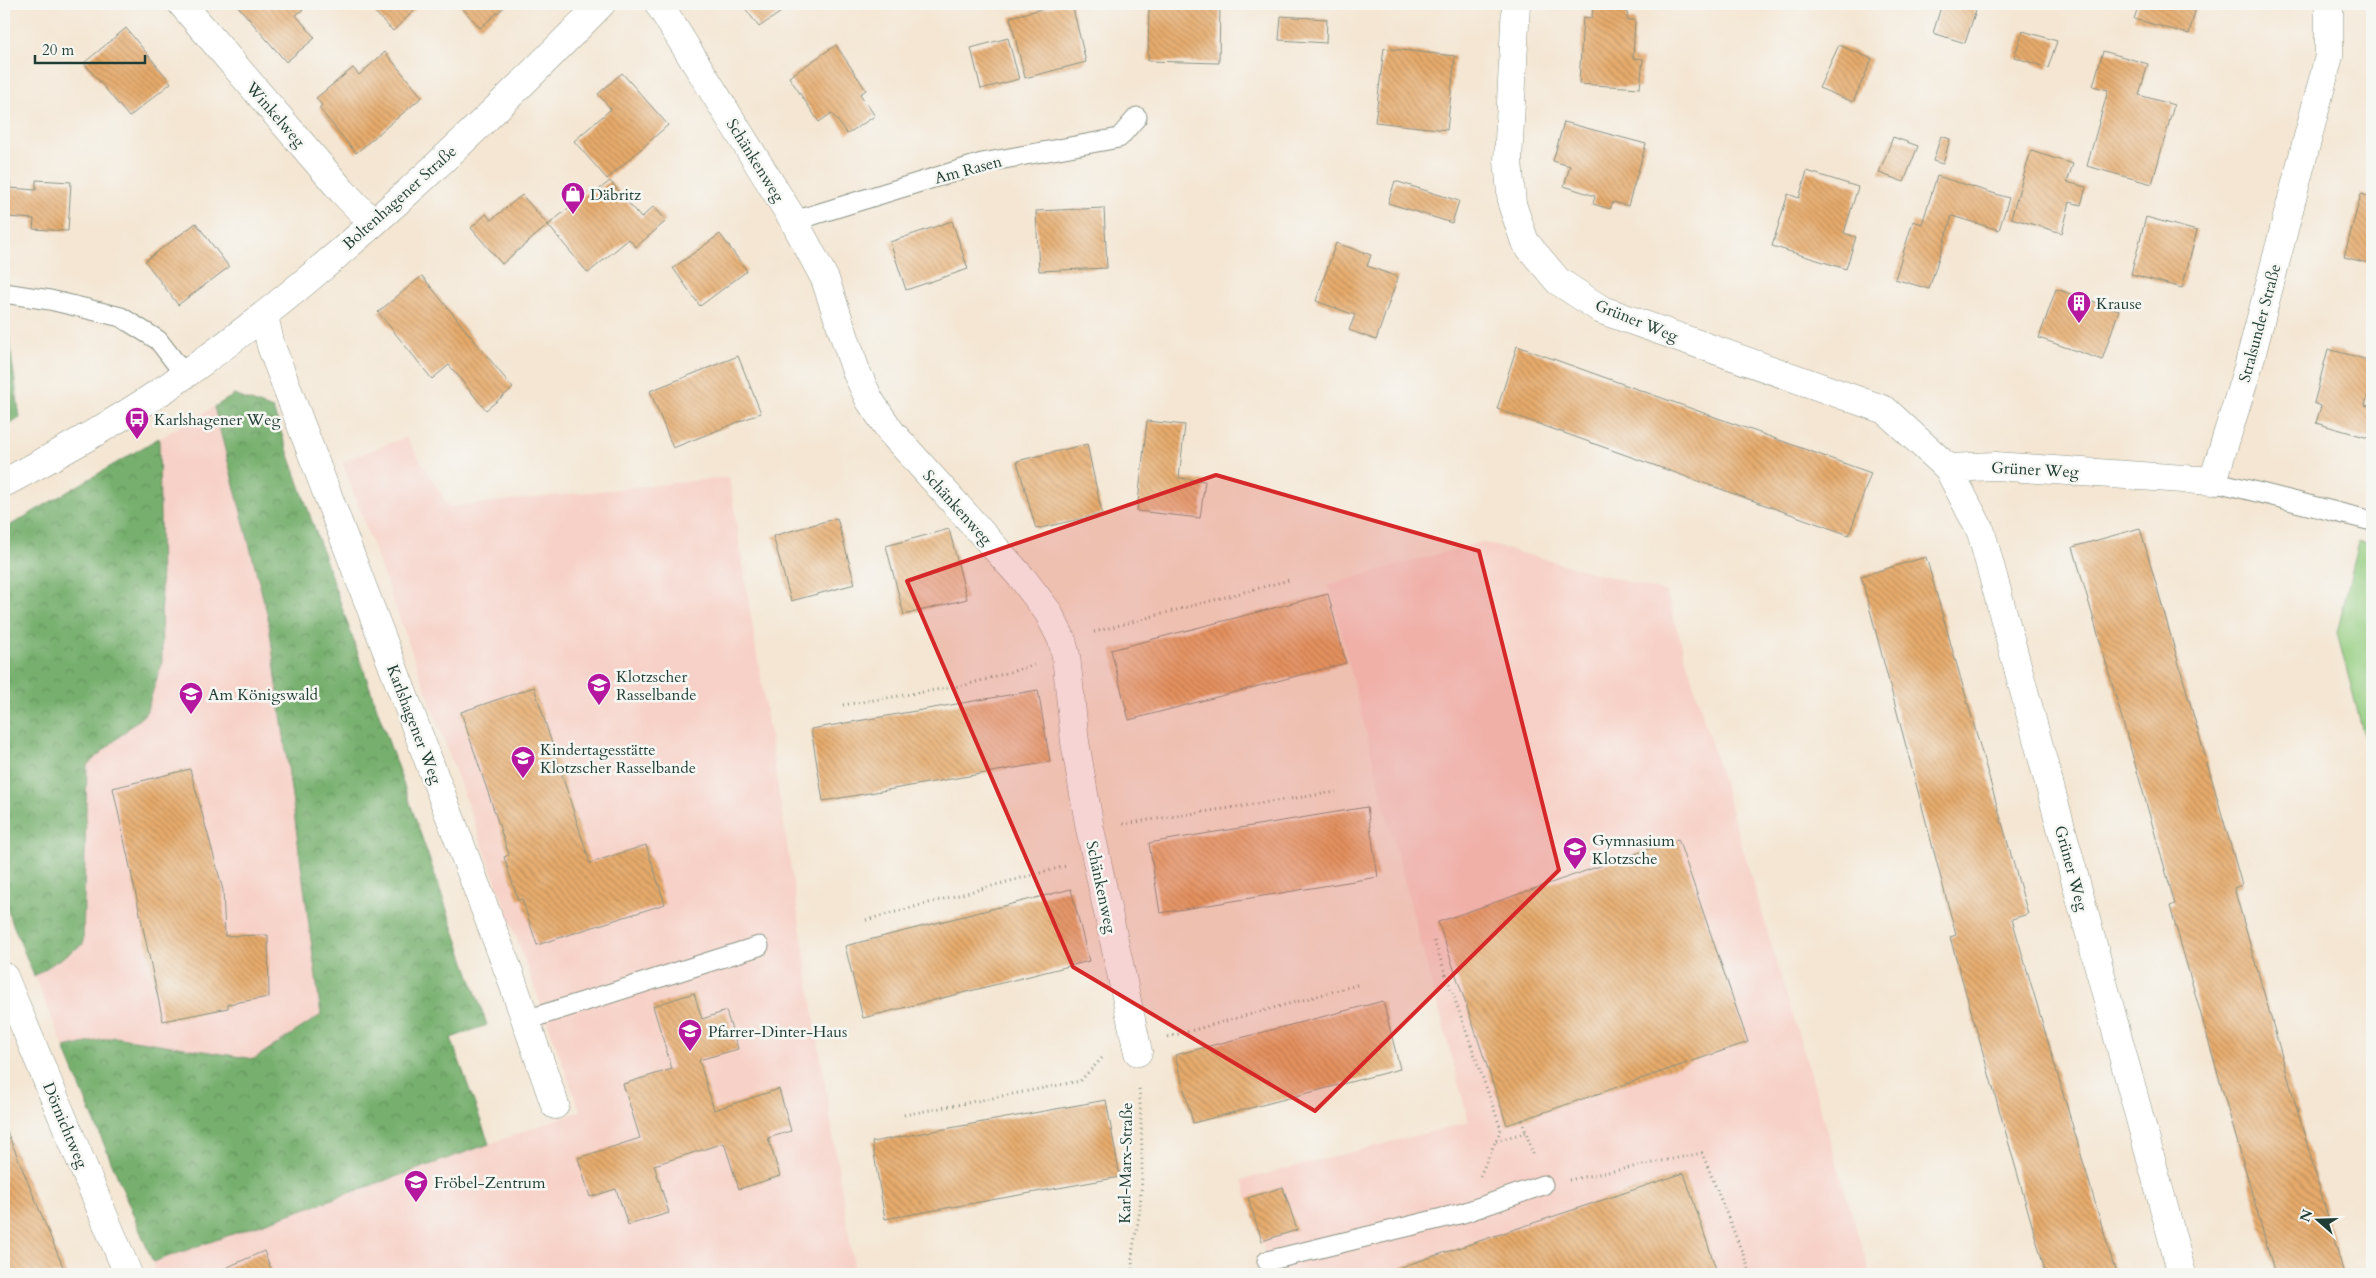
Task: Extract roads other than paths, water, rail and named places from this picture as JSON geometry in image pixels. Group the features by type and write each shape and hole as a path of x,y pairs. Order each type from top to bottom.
{"street":[{"name":"Winkelweg","path":"182,4 342,191 372,222"},
{"name":"Boltenhagener Straße","path":"4,483 127,413 185,375 264,316 514,94 601,4"},
{"name":"Schänkenweg","path":"659,4 794,221 825,279 856,371 870,402 892,432 1023,579 1048,612 1064,648 1075,742 1090,829 1136,1042"},
{"name":"Grüner Weg","path":"1516,4 1508,161 1512,204 1525,242 1558,281 1602,310 1885,410 1948,468 1981,532 2182,1274"},
{"name":"Stralsunder Straße","path":"2213,481 2249,364 2329,56 2329,4"},
{"name":"Karlshagener Weg","path":"264,316 272,346 510,974 555,1105"},
{"name":"Grüner Weg","path":"1948,468 1995,466 2213,481"},
{"name":"Dörnichtweg","path":"4,977 128,1274"}],"lane":[{"name":"Am Rasen","path":"794,221 982,163 1119,138 1137,118"},
{"path":"4,293 50,300 121,317 158,340 185,375"},
{"path":"2213,481 2372,521"},
{"path":"526,1020 759,946"},
{"path":"1267,1260 1463,1213 1543,1185"}],"place":[{"name":"Däbritz","path":"573,215"},
{"name":"Krause","path":"2079,324"},
{"name":"Karlshagener Weg","path":"137,440"},
{"name":"Klotzscher Rasselbande","path":"599,706"},
{"name":"Am Königswald","path":"191,715"},
{"name":"Kindertagesstätte Klotzscher Rasselbande","path":"523,779"},
{"name":"Gymnasium Klotzsche","path":"1575,870"},
{"name":"Pfarrer-Dinter-Haus","path":"690,1052"},
{"name":"Fröbel-Zentrum","path":"416,1203"}]}
